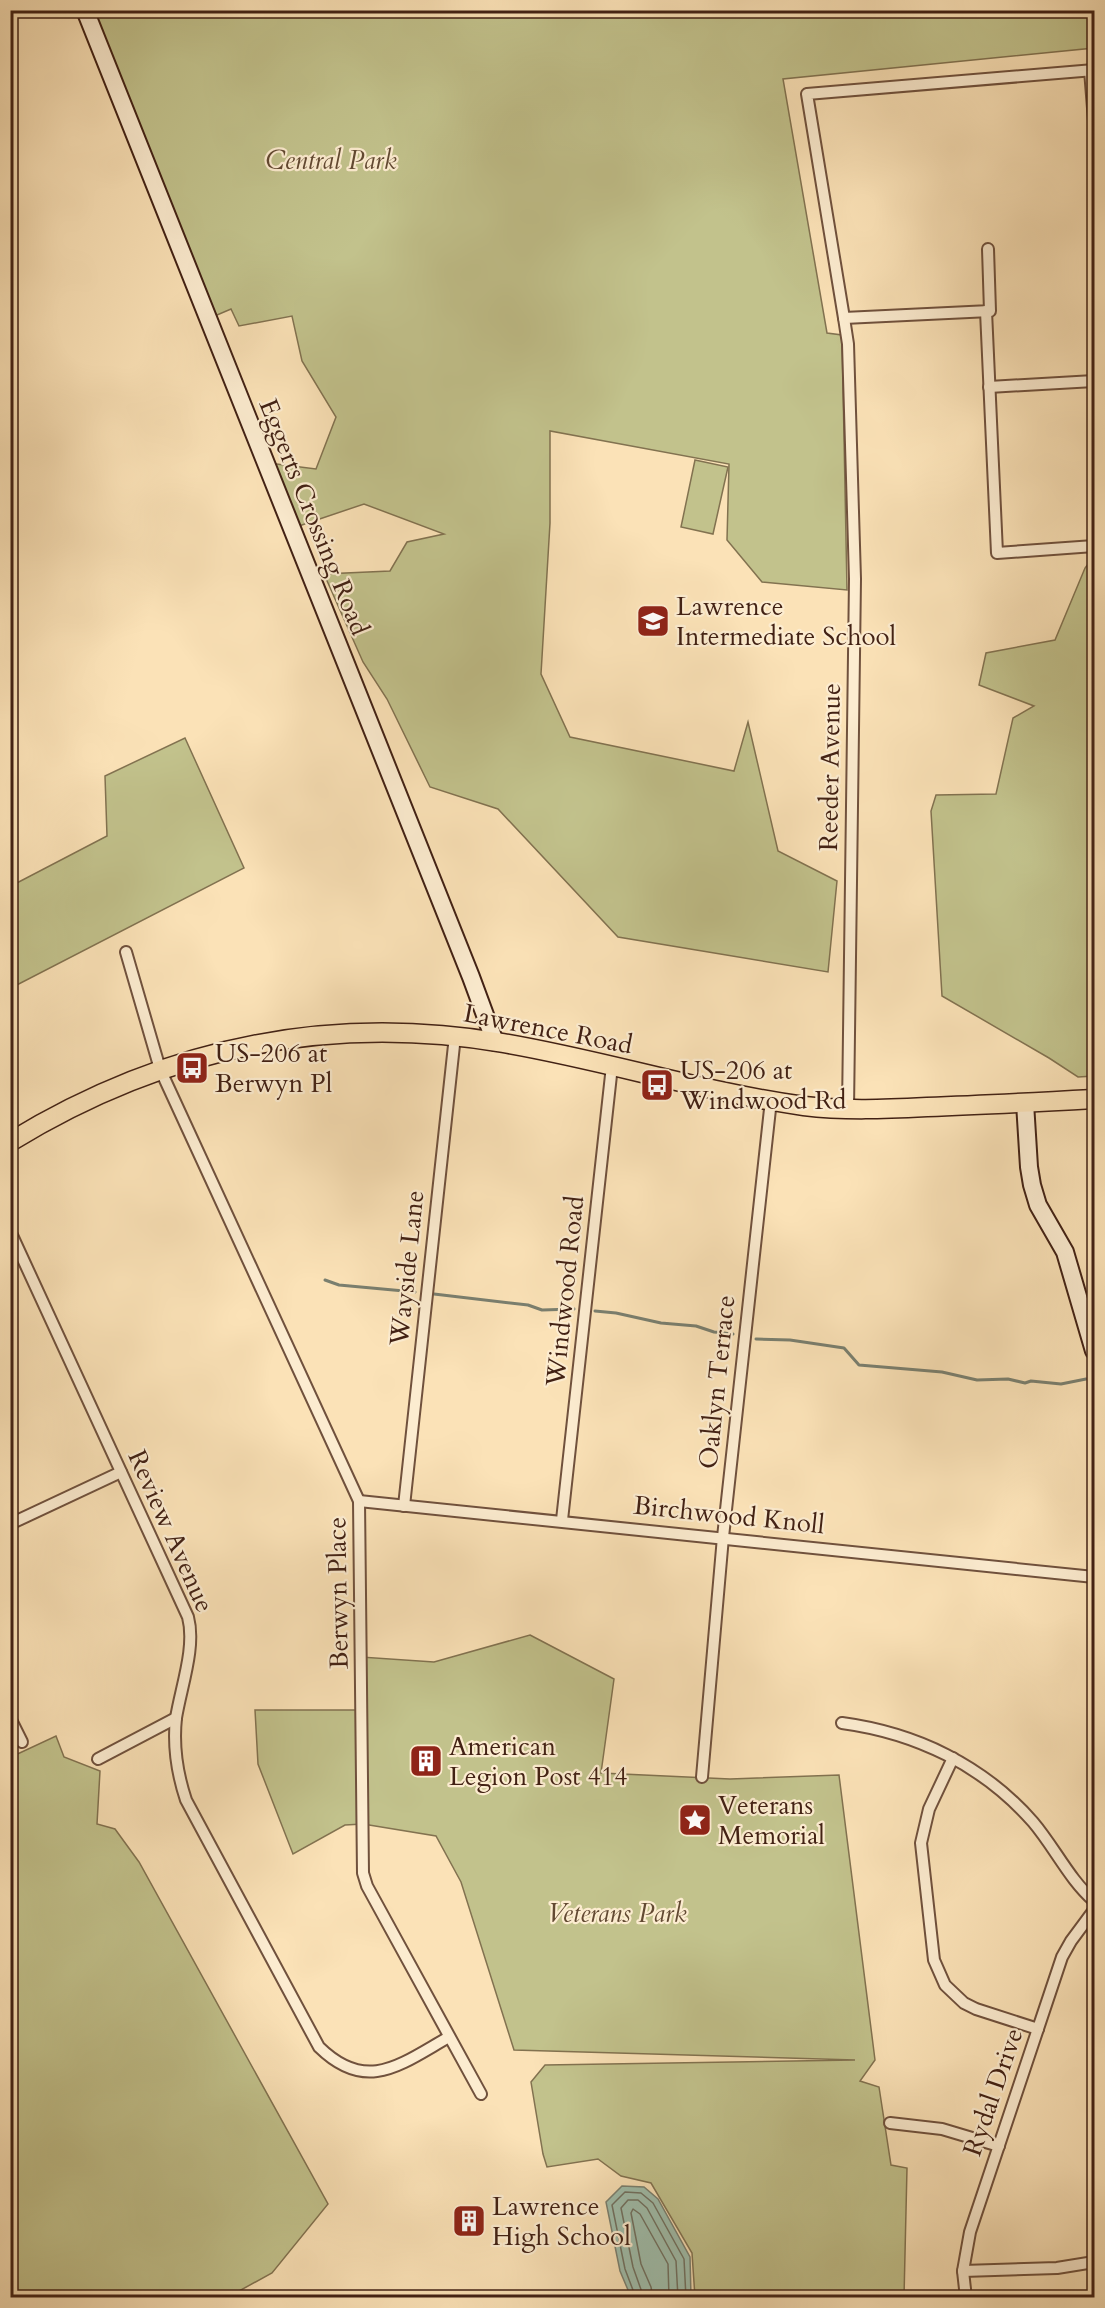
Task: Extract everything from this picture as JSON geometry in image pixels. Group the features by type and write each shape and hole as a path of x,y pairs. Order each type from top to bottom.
{"main road":[{"name":"Lawrence Road","path":"10,1142 83,1101 160,1069 228,1050 310,1036 358,1033 455,1036 495,1042 806,1106 848,1109 1095,1100"}],"street":[{"name":"Eggerts Crossing Road","path":"85,10 495,1042"},
{"path":"1092,70 1095,122"},
{"name":"Reeder Avenue","path":"848,1109 855,579 848,344 807,94 1092,70"},
{"path":"844,318 990,310 988,249"},
{"path":"986,311 997,553 1095,546"},
{"path":"989,387 1095,381"},
{"name":"Berwyn Place","path":"126,952 160,1069 359,1501 363,1873 367,1886 481,2094"},
{"name":"Wayside Lane","path":"404,1506 455,1036"},
{"name":"Windwood Road","path":"562,1521 612,1066"},
{"name":"Oaklyn Terrace","path":"702,1777 723,1537 771,1100"},
{"path":"1025,1103 1032,1185 1038,1205 1065,1252 1095,1351"},
{"name":"Review Avenue","path":"10,1232 190,1628 176,1719 176,1761 186,1800 320,2047 329,2057 351,2070 376,2073 399,2066 449,2037"},
{"path":"10,1524 121,1472"},
{"name":"Birchwood Knoll","path":"359,1501 1095,1577"},
{"path":"10,1718 22,1743"},
{"path":"98,1759 176,1719"},
{"path":"842,1723 884,1730 908,1738 953,1758 990,1782 1015,1804 1048,1842 1071,1876 1095,1901"},
{"path":"953,1758 929,1809 921,1843 934,1960 945,1985 964,2003 1038,2029"},
{"name":"Rydal Drive","path":"966,2298 963,2271 970,2232 1062,1957 1071,1941 1095,1910"},
{"path":"890,2123 942,2129 999,2145"},
{"path":"963,2271 1057,2268 1095,2262"}],"green space":[{"name":"Central Park","path":"78,11 1094,11 1094,48 783,79 827,333 842,335 847,590 762,582 727,540 729,464 550,431 550,523 541,674 570,737 734,771 748,722 778,851 837,881 828,972 618,937 498,809 430,787 387,699 363,662 324,574 390,571 407,542 444,534 364,504 287,530 260,462 316,469 336,417 302,361 292,316 239,326 231,309 203,321"},
{"path":"695,460 728,467 713,534 681,527"},
{"path":"1094,556 1094,1076 1078,1077 942,996 931,811 936,795 996,794 1013,718 1034,706 979,685 986,653 1055,640 1085,568"},
{"path":"185,738 244,868 11,988 11,886 107,836 105,776"},
{"name":"Veterans Park","path":"530,1635 614,1679 601,1773 730,1779 839,1775 875,2060 860,2081 879,2087 891,2165 907,2168 904,2297 695,2297 692,2253 651,2183 621,2176 598,2159 547,2167 531,2082 545,2065 855,2060 514,2050 461,1882 436,1836 363,1824 345,1825 293,1854 258,1764 255,1710 361,1710 361,1657 434,1662"},
{"path":"56,1736 64,1757 100,1771 97,1824 115,1829 139,1862 328,2204 272,2273 228,2297 11,2297 11,1757"}],"water":[{"path":"622,2186 644,2187 658,2199 690,2257 691,2297 631,2297 620,2271 606,2202"}],"waterway":[{"path":"325,1280 339,1285 415,1292"},
{"path":"434,1294 528,1305 542,1310 574,1309"},
{"path":"595,1311 661,1323 696,1326 714,1332 733,1334"},
{"path":"756,1339 790,1340 844,1348 859,1365 942,1372 977,1380 1008,1379 1025,1383 1031,1381 1061,1384 1086,1379"}],"place":[{"name":"Lawrence Intermediate School","path":"653,621"},
{"name":"US-206 at Berwyn Pl","path":"192,1068"},
{"name":"US-206 at Windwood Rd","path":"657,1085"},
{"name":"American Legion Post 414","path":"426,1761"},
{"name":"Veterans Memorial","path":"695,1820"},
{"name":"Lawrence High School","path":"469,2221"}]}
